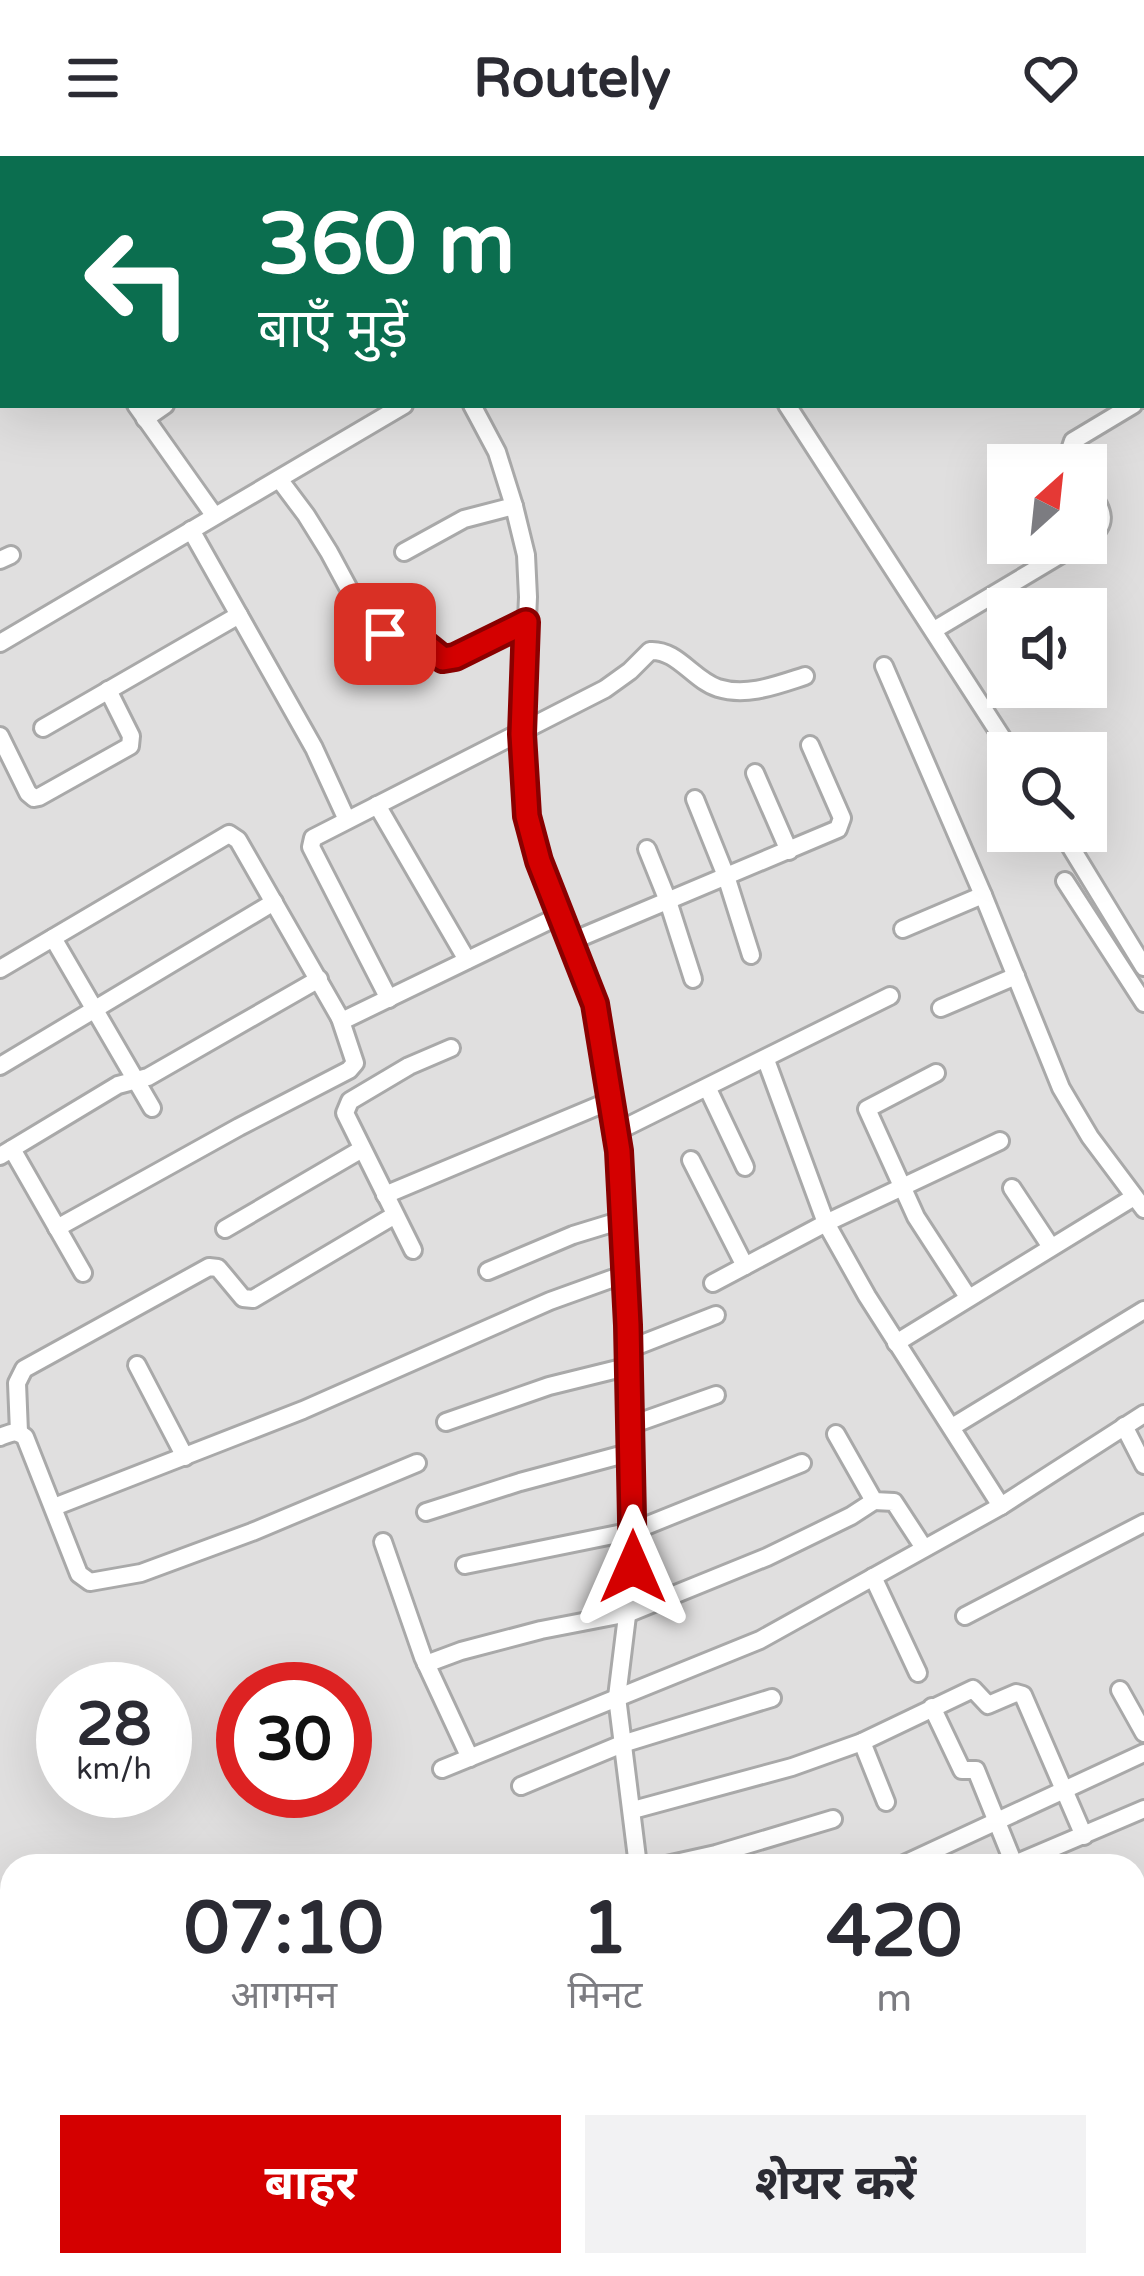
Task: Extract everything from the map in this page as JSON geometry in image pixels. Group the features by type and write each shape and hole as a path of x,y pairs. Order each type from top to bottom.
{"street":[{"path":"0,643 399,408"},
{"path":"474,408 497,452 526,555 522,734 531,835 595,1004 616,1132 633,1531 629,1613 617,1696 637,1854"},
{"path":"792,408 999,732"},
{"path":"1072,444 1127,408"},
{"path":"141,412 214,515"},
{"path":"279,479 306,515 376,633 411,633 443,659 526,622"},
{"path":"404,552 464,519 514,506"},
{"path":"191,530 314,748 347,820"},
{"path":"934,630 1044,564"},
{"path":"43,728 239,615"},
{"path":"389,999 311,847 313,838 617,682 650,651 670,655 704,682 721,689 766,689 805,676"},
{"path":"884,666 1061,1088 1139,1203 1052,1247 896,1343"},
{"path":"0,736 28,793 39,797 130,746 131,736 108,690"},
{"path":"572,941 838,830 842,824 810,745"},
{"path":"755,773 789,851"},
{"path":"695,799 751,955"},
{"path":"377,805 467,960"},
{"path":"0,969 229,834 238,840 319,979 340,1018 355,1063 57,1228"},
{"path":"647,849 693,980"},
{"path":"1074,852 1144,967"},
{"path":"1065,881 1144,1003"},
{"path":"903,929 983,895"},
{"path":"0,1066 274,902"},
{"path":"340,1018 348,1019 561,915"},
{"path":"53,938 152,1108"},
{"path":"941,1008 1016,976"},
{"path":"82,1273 6,1152 118,1085 148,1077 319,979"},
{"path":"616,1132 890,996"},
{"path":"413,1250 345,1113 346,1104 410,1066 452,1048"},
{"path":"766,1060 826,1223 1001,1506"},
{"path":"936,1073 867,1109 916,1217 968,1297"},
{"path":"708,1089 745,1167"},
{"path":"385,1195 612,1100"},
{"path":"713,1283 826,1223 1000,1141"},
{"path":"225,1229 362,1149"},
{"path":"691,1160 745,1266"},
{"path":"1012,1188 1052,1247"},
{"path":"395,1215 253,1298 243,1298 218,1268 209,1268 24,1370 16,1383 19,1432 28,1443 80,1574 84,1580 98,1582 141,1573 252,1532 417,1463"},
{"path":"488,1271 622,1220"},
{"path":"54,1507 304,1410 550,1300 625,1274"},
{"path":"952,1427 1144,1310"},
{"path":"446,1422 629,1357 716,1315"},
{"path":"137,1365 184,1457"},
{"path":"632,1425 716,1395"},
{"path":"442,1769 760,1640 1001,1506 1144,1414"},
{"path":"1124,1426 1144,1465"},
{"path":"0,1437 19,1432"},
{"path":"836,1434 874,1501 894,1502 924,1549"},
{"path":"426,1512 632,1452"},
{"path":"465,1565 633,1531 802,1463"},
{"path":"426,1664 542,1630 629,1613 767,1558 874,1501"},
{"path":"965,1616 1144,1523"},
{"path":"382,1542 426,1664 470,1758"},
{"path":"873,1577 918,1672"},
{"path":"633,1810 762,1776 862,1742 976,1689 988,1706 1020,1693 1084,1836"},
{"path":"1120,1690 1144,1733"},
{"path":"520,1786 622,1744 772,1698"},
{"path":"932,1707 962,1770 976,1770 1008,1854"},
{"path":"862,1742 886,1802"},
{"path":"926,1854 1144,1753"},
{"path":"1039,1854 1144,1809"},
{"path":"716,1854 833,1819"}],"shaded area":[{"path":"0,408 1144,408 1144,1854 0,1854"}],"route":[{"path":"385,634 411,633 443,659 526,622 522,734 527,816 539,861 595,1004 619,1151 633,1567"}]}
